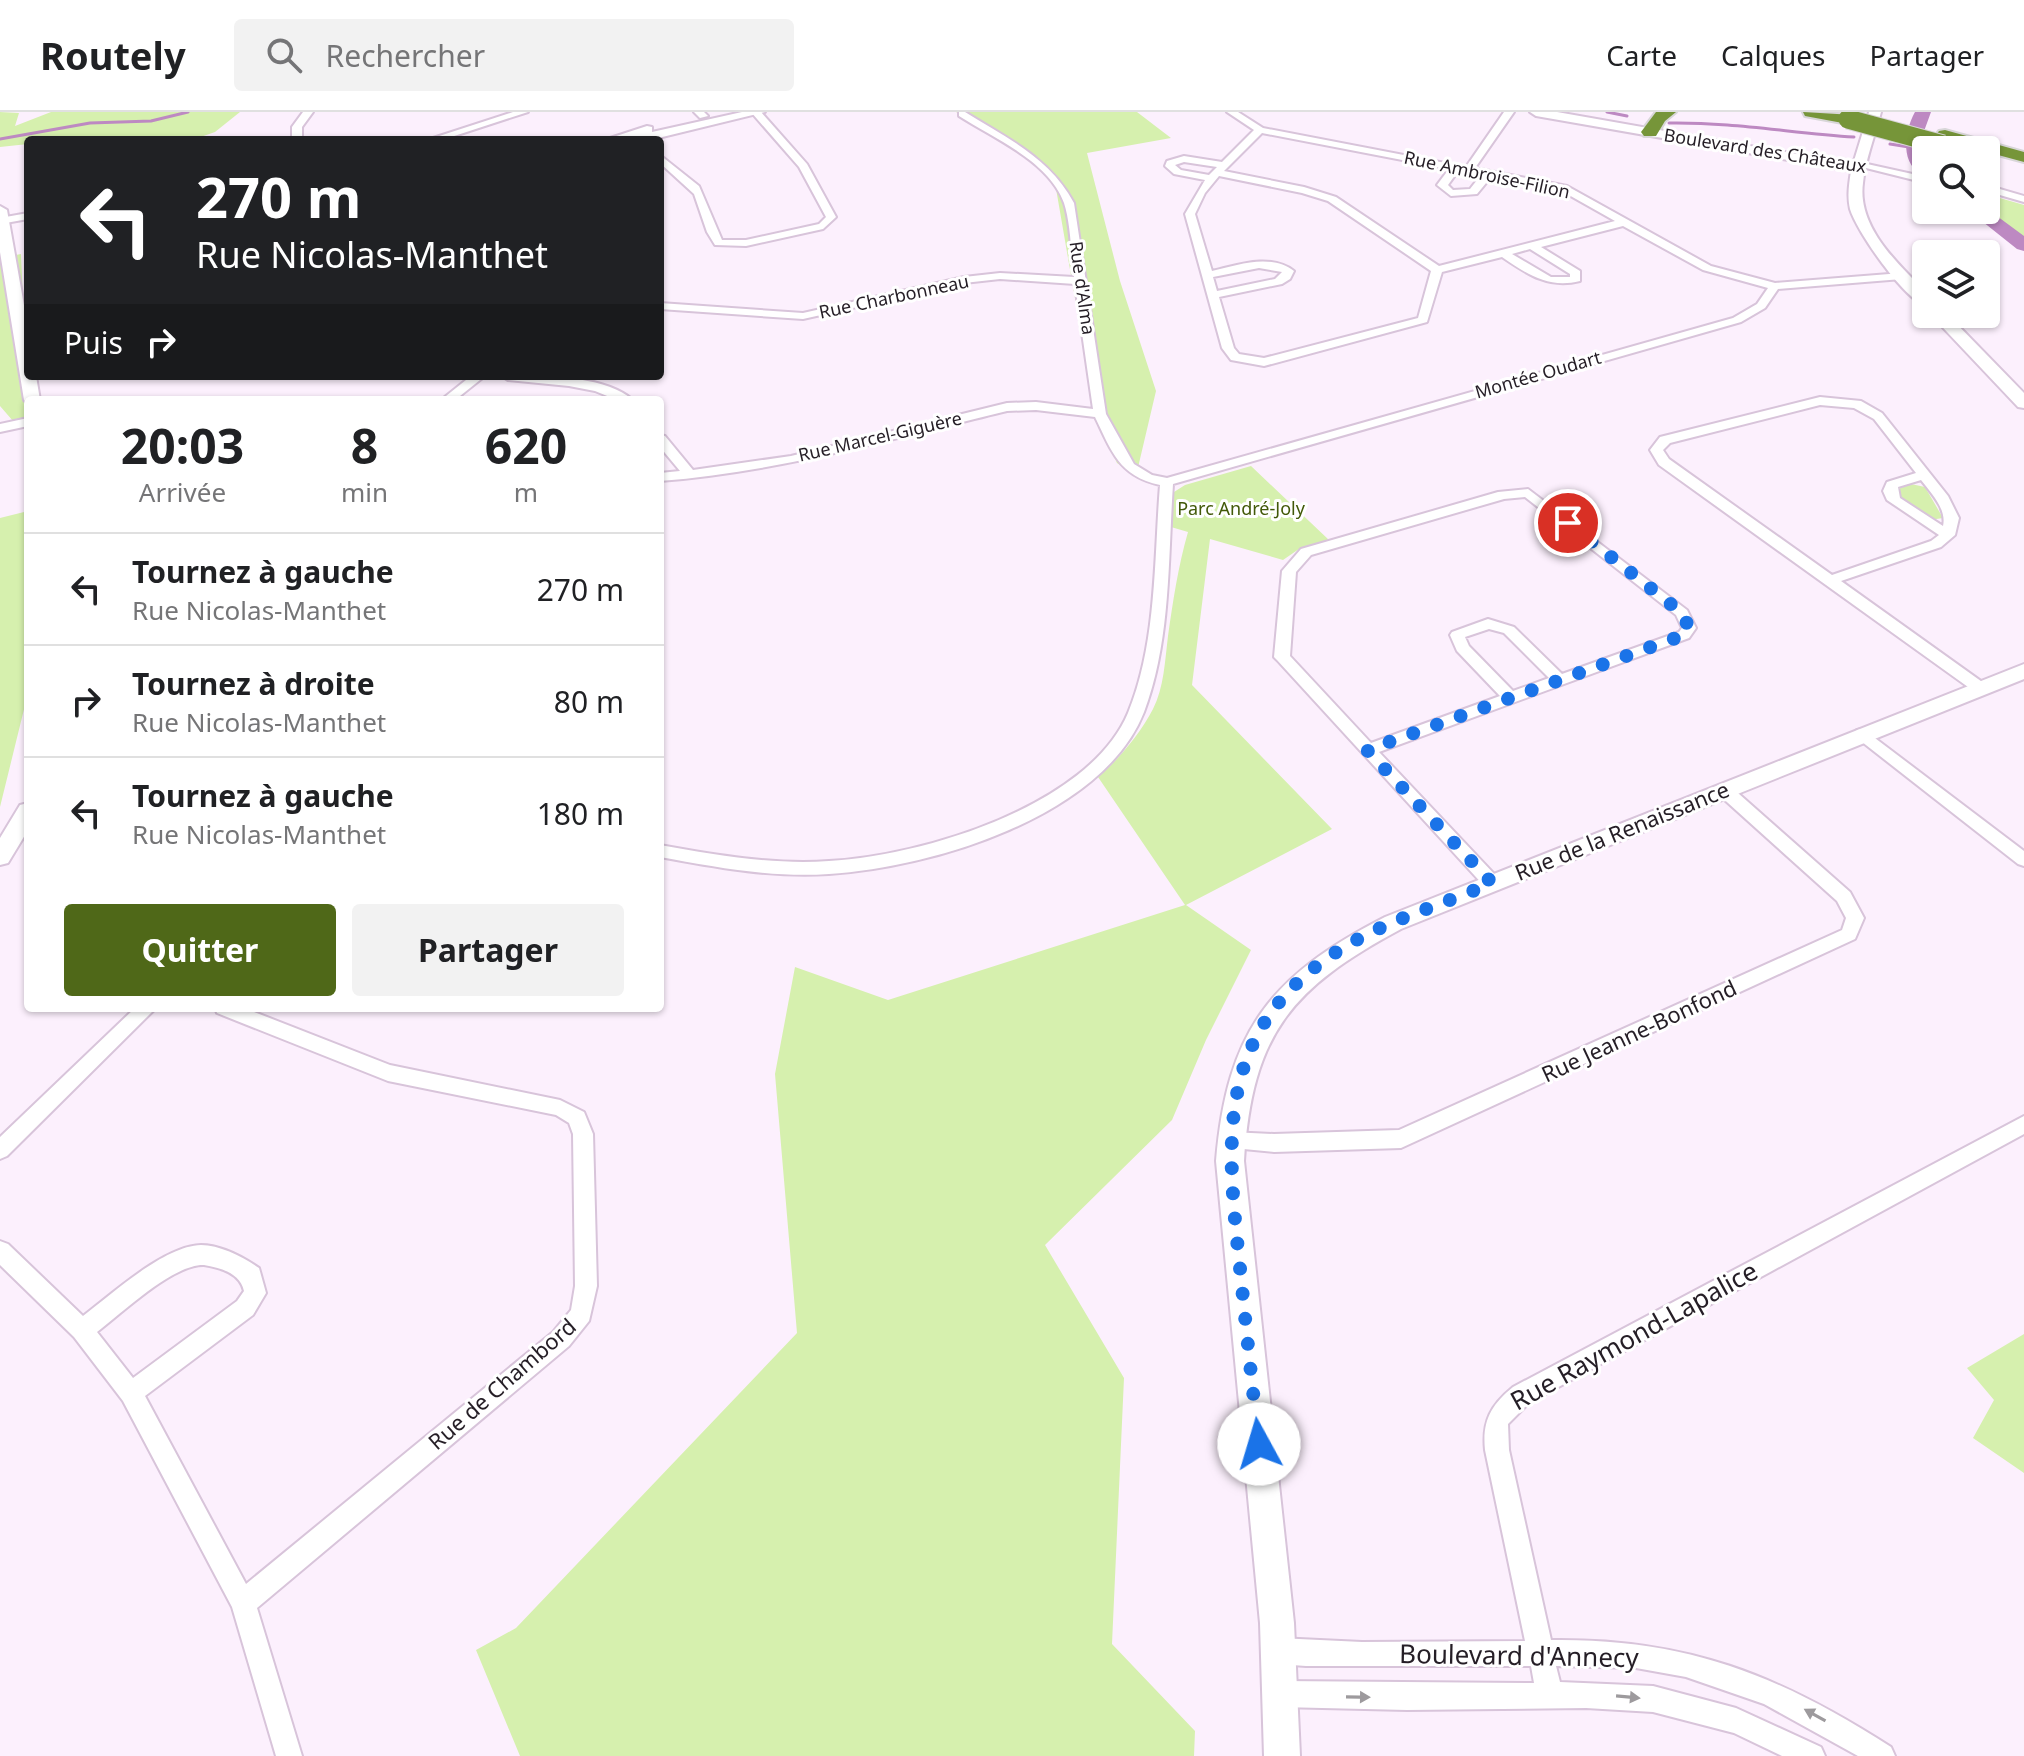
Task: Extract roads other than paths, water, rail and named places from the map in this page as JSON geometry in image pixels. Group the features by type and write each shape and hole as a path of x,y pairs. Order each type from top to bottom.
{"highway":[{"path":"1644,125 1668,112"},
{"path":"1811,112 1855,116"},
{"path":"1823,112 1855,116 1925,136"},
{"path":"2000,152 2024,157"},
{"path":"2000,161 2024,167"}],"street":[{"path":"297,136 297,127 308,112"},
{"path":"445,136 523,112"},
{"path":"640,136 701,114 723,112"},
{"path":"643,136 757,112 803,166 831,217 829,223 746,243 719,243 713,237 699,195 690,183 664,161"},
{"name":"Rue Ambroise-Filion","path":"1232,112 1260,130 1572,191 1707,268 1775,286"},
{"path":"1469,170 1509,112"},
{"name":"Boulevard des Châteaux","path":"1536,112 1644,125 1866,167"},
{"name":"Boulevard des Châteaux","path":"1570,112 1866,167"},
{"path":"1875,112 1866,149 1866,167 1855,193 1860,217 1878,246 1912,286"},
{"name":"Rue d'Alma","path":"962,114 1034,160 1062,186 1069,203 1100,414 1119,454 1129,467 1148,478 1167,482"},
{"path":"1260,130 1218,172 1192,205 1190,214 1228,348 1235,357 1264,362 1423,320 1437,270"},
{"path":"1793,151 1829,154 1866,149"},
{"path":"1456,167 1442,185 1451,193 1473,192 1488,174"},
{"path":"1866,167 1912,177"},
{"path":"1218,172 1332,199 1437,270 1624,222"},
{"path":"2000,192 2024,199"},
{"path":"23,307 1,217 24,216"},
{"path":"1505,254 1547,280 1558,283 1576,279 1576,273 1534,247"},
{"path":"1206,275 1263,264 1288,271 1286,277 1278,282 1212,295"},
{"name":"Rue Charbonneau","path":"664,306 803,316 964,280 1000,276 1081,281"},
{"path":"1775,286 1902,276"},
{"name":"Montée Oudart","path":"1167,482 1737,320 1761,306 1775,286"},
{"path":"1952,328 2024,403"},
{"path":"452,396 474,380"},
{"path":"541,380 590,386 620,396"},
{"path":"1828,581 1936,544 1948,535 1952,518 1943,499 1878,416 1857,404 1820,401 1665,440 1656,450 1664,462 1828,581 1980,688"},
{"name":"Rue Marcel-Giguère","path":"664,477 691,476 776,461 1007,407 1036,406 1100,414"},
{"path":"0,428 24,423"},
{"path":"664,444 691,476"},
{"path":"1925,475 1892,485 1890,491 1894,500 1948,535"},
{"path":"664,852 724,863 805,867 889,862 979,834 1060,797 1105,763 1134,717 1150,661 1167,482"},
{"path":"1367,750 1684,635 1689,628 1682,613 1528,493 1503,495 1306,552 1289,571 1282,657 1367,750 1492,883"},
{"path":"1511,698 1462,648 1457,635 1488,624 1509,630 1560,680"},
{"name":"Rue de la Renaissance","path":"1282,1756 1278,1651 1233,1205 1230,1141 1232,1109 1246,1062 1273,1013 1299,982 1329,957 1366,936 2024,671"},
{"path":"1863,734 2024,860"},
{"name":"Rue Jeanne-Bonfond","path":"1230,1141 1274,1143 1401,1139 1849,934 1855,918 1844,897 1724,790"},
{"path":"0,857 24,818"},
{"path":"0,1150 143,1012"},
{"name":"Rue de Chambord","path":"234,1012 388,1073 560,1108 577,1118 583,1134 586,1286 584,1304 574,1325 528,1367 243,1603"},
{"name":"Rue Raymond-Lapalice","path":"1550,1696 1497,1450 1494,1426 1501,1410 1521,1395 2024,1124"},
{"path":"0,1251 82,1330 131,1393 243,1603 289,1756"},
{"path":"82,1330 173,1264 190,1256 206,1255 251,1275 255,1293 245,1308 131,1393"},
{"name":"Boulevard d'Annecy","path":"1278,1651 1345,1655 1540,1652 1653,1658 1717,1673 1793,1703 1882,1756"},
{"name":"Boulevard d'Annecy","path":"1280,1694 1631,1697 1695,1708 1755,1728 1812,1756"}],"waterway":[{"path":"0,139 90,123 151,121 188,112"},
{"path":"1607,112 1627,116"},
{"path":"1915,136 1923,112"},
{"path":"1669,123 1854,137"},
{"path":"1890,144 1912,148"},
{"path":"1996,224 2024,245"}],"park label":[{"name":"Parc André-Joly","path":"1241,509"}]}
